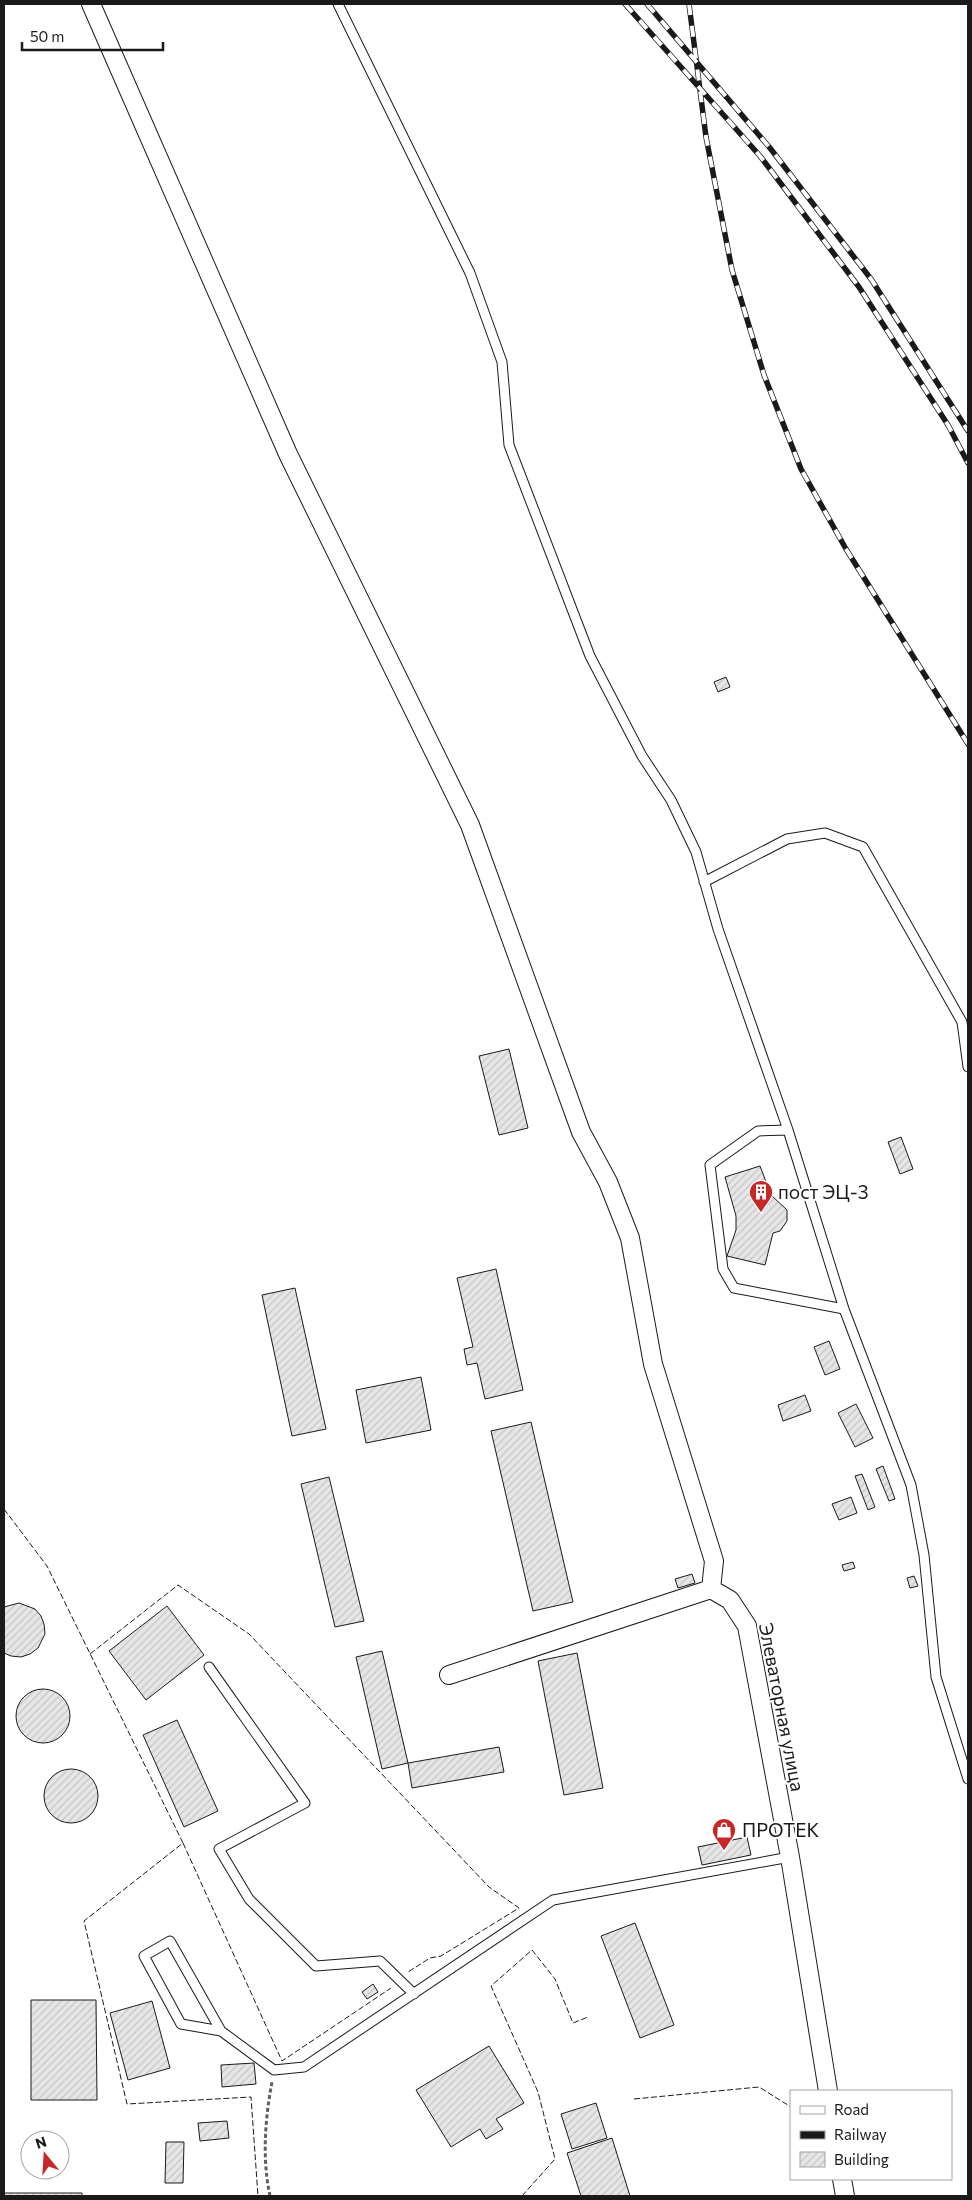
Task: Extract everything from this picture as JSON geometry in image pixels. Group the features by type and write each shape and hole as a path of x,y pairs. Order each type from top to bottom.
{"street":[{"path":"91,4 288,454 470,825 581,1132 608,1182 630,1238 653,1364 714,1561 711,1589 449,1675"},
{"name":"Элеваторная улица","path":"711,1589 730,1600 747,1626 790,1857 828,2090"},
{"path":"842,2180 844,2196"}],"lane":[{"path":"338,4 470,273 502,362 509,444 590,656 642,756 671,800 696,852 718,929 788,1130 844,1309 911,1485 924,1555 936,1676 968,1779"},
{"path":"704,882 787,839 825,833 863,847 962,1022 968,1067"},
{"path":"788,1130 758,1131 710,1165 723,1269 734,1288 844,1309"},
{"path":"209,1667 305,1803 219,1849 249,1899 316,1966 380,1961 414,1994"},
{"path":"221,2031 181,2024 144,1956 170,1941 221,2031 274,2070 304,2067 552,1900 790,1857"}],"path":[{"path":"270,2196 266,2180 266,2114 274,2070"}],"building":[{"path":"726,677 730,687 718,692 714,682"},
{"path":"509,1049 528,1128 499,1135 479,1056"},
{"path":"901,1137 913,1169 900,1174 888,1142"},
{"name":"пост ЭЦ-3","path":"760,1166 771,1195 787,1210 787,1221 780,1231 773,1233 765,1265 727,1256 736,1230 736,1216 725,1177"},
{"path":"496,1269 523,1390 485,1399 477,1363 467,1365 464,1349 473,1347 457,1278"},
{"path":"295,1288 326,1429 292,1436 262,1295"},
{"path":"829,1341 840,1369 825,1375 814,1347"},
{"path":"421,1377 431,1430 366,1443 356,1390"},
{"path":"805,1395 811,1411 783,1421 778,1405"},
{"path":"856,1404 873,1438 855,1447 838,1413"},
{"path":"531,1422 573,1602 533,1611 491,1431"},
{"path":"883,1466 895,1499 889,1501 876,1469"},
{"path":"862,1474 875,1507 868,1510 855,1476"},
{"path":"329,1477 364,1621 335,1627 301,1484"},
{"path":"851,1497 857,1513 839,1520 832,1504"},
{"path":"853,1562 855,1568 844,1571 842,1565"},
{"path":"692,1574 695,1583 678,1588 675,1579"},
{"path":"914,1576 918,1586 910,1588 907,1578"},
{"path":"19,1603 35,1609 41,1616 45,1634 38,1648 30,1654 21,1657 4,1653 4,1607"},
{"path":"167,1606 204,1655 146,1700 109,1651"},
{"path":"382,1651 408,1763 382,1769 356,1657"},
{"path":"577,1653 603,1788 564,1795 538,1661"},
{"path":"43,1689 53,1691 62,1697 68,1706 70,1716 68,1726 62,1735 53,1741 43,1743 33,1741 24,1735 18,1726 16,1716 18,1706 24,1697 33,1691"},
{"path":"177,1720 218,1811 184,1827 143,1735"},
{"path":"499,1747 504,1772 412,1788 408,1763"},
{"path":"66,1769 76,1769 86,1773 94,1781 98,1796 94,1811 86,1819 76,1823 66,1823 56,1819 48,1811 44,1801 44,1791 48,1781 56,1773"},
{"name":"ПРОТЕК","path":"747,1837 751,1855 702,1865 698,1847"},
{"path":"635,1923 674,2025 640,2038 601,1936"},
{"path":"373,1984 378,1992 367,1999 362,1992"},
{"path":"31,2000 96,2000 97,2100 31,2100"},
{"path":"152,2001 170,2068 128,2080 110,2013"},
{"path":"489,2046 524,2103 496,2119 503,2129 486,2139 480,2129 451,2147 416,2090"},
{"path":"254,2063 256,2084 222,2087 221,2065"},
{"path":"596,2103 607,2138 572,2149 561,2114"},
{"path":"227,2121 229,2138 200,2141 198,2123"},
{"path":"612,2138 630,2196 581,2196 567,2153"},
{"path":"166,2142 184,2142 183,2183 165,2183"},
{"path":"4,2193 82,2193 82,2196 4,2196"}],"railway":[{"path":"625,4 760,156 859,287 948,425 968,463"},
{"path":"647,4 770,148 871,279 968,431"},
{"path":"689,4 706,137 732,270 764,375 801,469 846,549 968,744"}],"fence":[{"path":"4,1509 47,1566 183,1843 84,1921 127,2104 251,2097 258,2196"},
{"path":"90,1654 178,1585 249,1634 489,1887 519,1908 441,1956 430,1958 408,1972"},
{"path":"183,1843 282,2061 391,1988"},
{"path":"522,2196 555,2159 538,2092 491,1986 532,1950 555,1979 573,2023 588,2017"},
{"path":"634,2099 759,2087 790,2106"}],"place":[{"name":"пост ЭЦ-3","path":"761,1213"},
{"name":"ПРОТЕК","path":"724,1851"}]}
